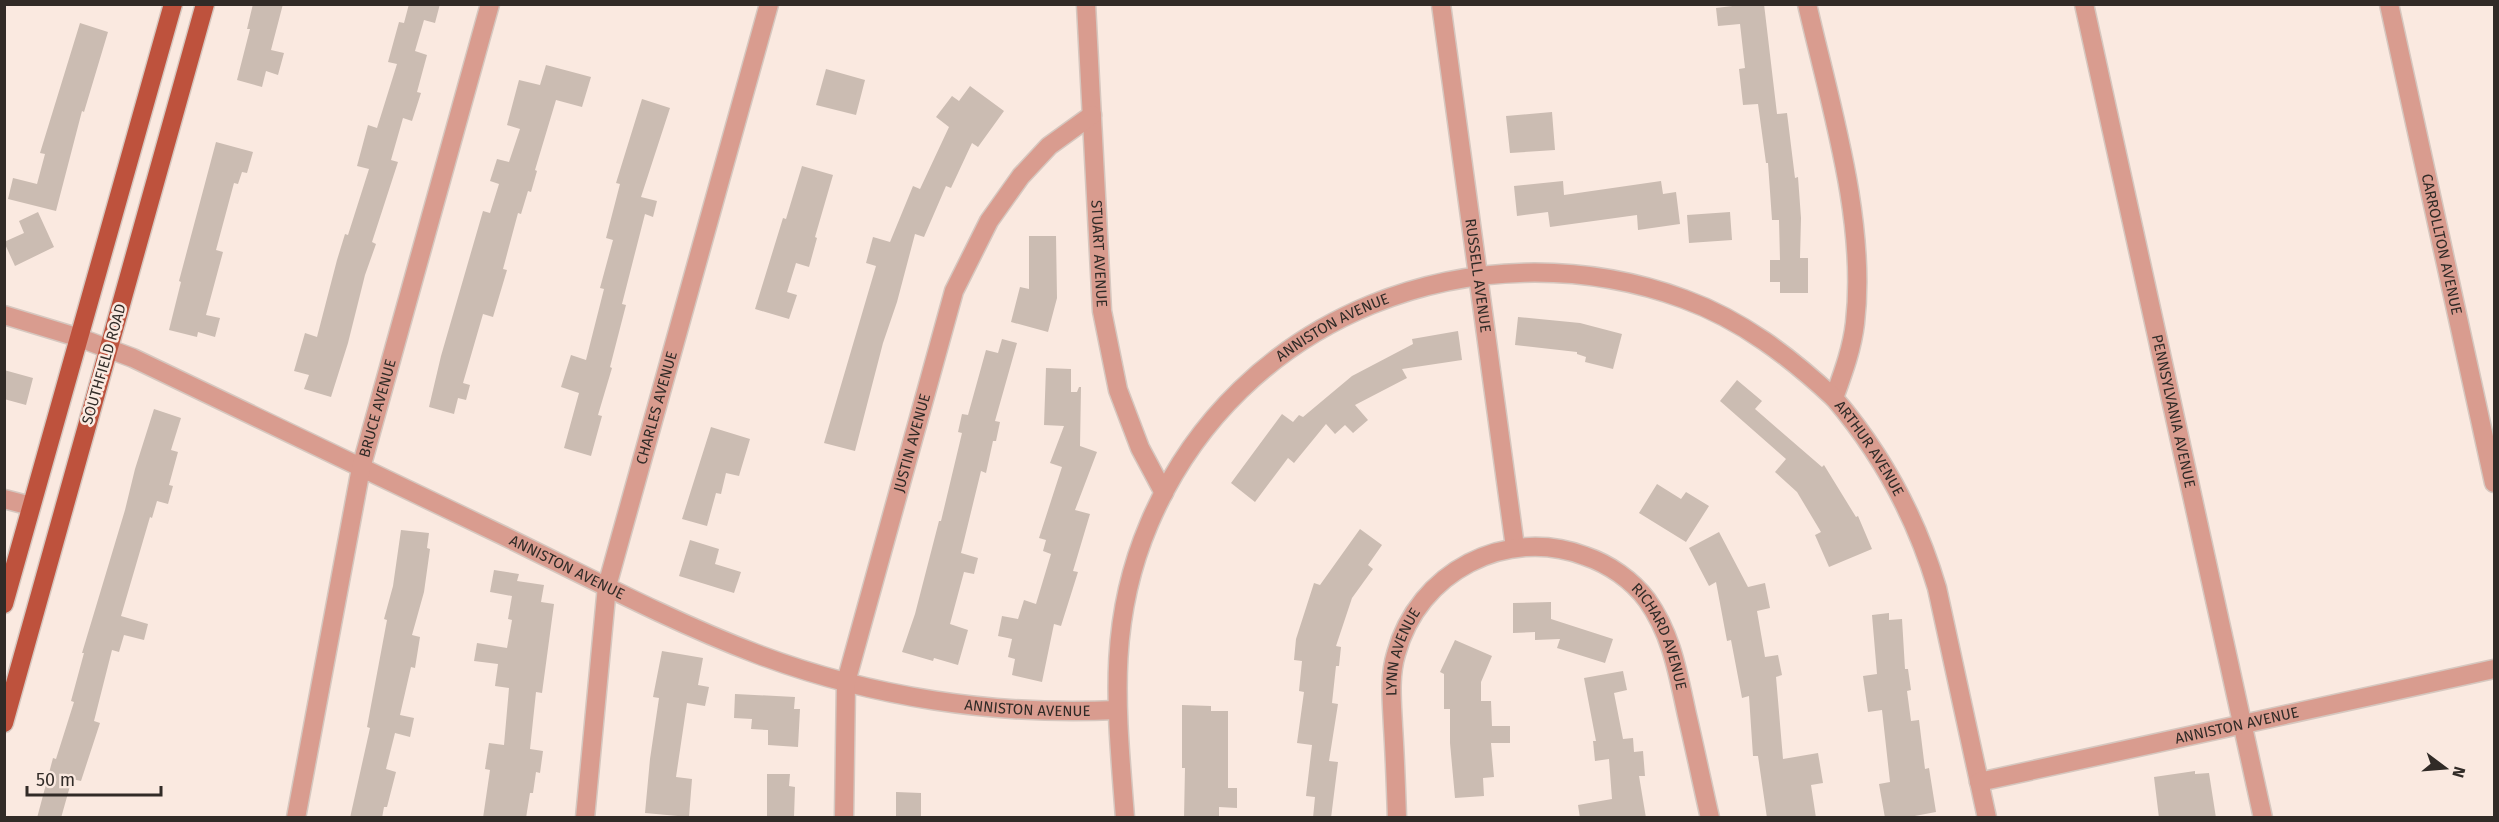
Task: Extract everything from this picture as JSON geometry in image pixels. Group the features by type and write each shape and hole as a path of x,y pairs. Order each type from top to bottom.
{"main road":[{"name":"SOUTHFIELD ROAD","path":"4,604 173,4"},
{"name":"SOUTHFIELD ROAD","path":"4,723 205,4"},
{"path":"10,586 39,595"}],"street":[{"name":"BRUCE AVENUE","path":"296,818 361,468 490,4"},
{"name":"CHARLES AVENUE","path":"585,818 607,586 769,4"},
{"name":"STUART AVENUE","path":"1086,4 1099,283 1111,364 1130,423 1164,493"},
{"name":"RUSSELL AVENUE","path":"1441,4 1515,547"},
{"name":"ARTHUR AVENUE","path":"1807,4 1851,209 1857,270 1855,323 1848,359 1834,398 1883,463 1909,511 1929,561 1937,588 1987,818"},
{"name":"PENNSYLVANIA AVENUE","path":"2084,4 2263,818"},
{"name":"CARROLLTON AVENUE","path":"2389,4 2494,483"},
{"name":"JUSTIN AVENUE","path":"844,818 846,682 954,291 980,236 1015,184 1049,146 1092,115"},
{"name":"ANNISTON AVENUE","path":"4,315 109,348 722,640 794,667 846,682 956,704 1064,712 1117,710 1117,649 1126,598 1140,547 1164,493 1181,463 1212,421 1248,383 1288,350 1332,322 1379,300 1429,284 1506,272 1584,274 1636,284 1686,300 1756,334 1798,365 1834,398"},
{"path":"4,499 31,506"},
{"name":"RICHARD AVENUE","path":"1515,547 1541,546 1571,550 1600,561 1647,599 1663,625 1675,659 1710,818"},
{"name":"LYNN AVENUE","path":"1398,818 1392,695 1396,654 1406,625 1423,599 1444,578 1481,556 1515,547"},
{"name":"ANNISTON AVENUE","path":"1979,782 2494,669"},
{"path":"1117,710 1125,818"}],"building":[{"path":"253,4 283,4 271,50 284,53 278,75 266,71 262,87 237,80 250,29 247,29"},
{"path":"409,4 440,4 435,23 424,20 415,51 427,55 417,92 421,93 412,121 403,118 391,160 398,162 372,242 376,244 365,275 348,343 331,397 304,389 309,375 294,371 305,333 317,337 345,234 348,235 369,169 357,166 368,125 377,128 397,64 388,62 399,22 404,23"},
{"path":"1764,4 1777,114 1787,113 1795,178 1798,177 1801,218 1800,258 1808,258 1808,293 1780,293 1780,282 1770,282 1770,260 1780,260 1779,220 1772,220 1768,163 1766,163 1758,104 1743,105 1739,69 1745,68 1740,24 1718,26 1716,8"},
{"path":"80,23 108,32 84,112 82,111 56,211 8,199 13,178 37,184 45,154 40,153"},
{"path":"546,65 591,77 582,107 556,100 535,170 537,171 531,192 528,191 521,214 518,213 503,269 507,270 493,317 483,314 463,383 470,385 466,400 458,398 454,414 429,407 441,356 483,211 490,213 499,184 490,181 497,159 509,162 520,129 507,125 519,80 540,85"},
{"path":"826,69 865,80 856,115 816,105"},
{"path":"970,86 1004,111 978,147 972,143 951,188 946,186 924,237 915,234 855,451 824,443 876,266 866,263 873,237 890,242 913,186 920,189 949,127 936,117 952,96 959,101"},
{"path":"642,99 670,108 641,197 657,201 653,217 645,214 622,304 626,305 610,367 612,368 598,415 602,416 591,456 564,448 579,393 561,387 571,355 586,360 604,289 600,288 613,240 606,238 620,184 616,183"},
{"path":"1552,112 1555,150 1510,153 1506,116"},
{"path":"216,142 253,152 247,173 242,172 238,184 234,183 216,250 223,252 206,315 220,318 215,337 198,332 197,337 169,330 181,282 179,281"},
{"path":"802,166 833,175 809,267 796,263 787,292 797,295 789,319 755,309 783,218 786,219"},
{"path":"1563,181 1564,195 1661,181 1663,194 1676,192 1680,224 1638,230 1637,215 1550,227 1548,212 1517,216 1514,186"},
{"path":"38,212 54,247 15,266 4,242 24,233 19,221"},
{"path":"1730,212 1732,240 1689,243 1687,215"},
{"path":"1029,236 1056,236 1057,298 1048,332 1011,322 1020,287 1029,289"},
{"path":"1518,317 1580,323 1622,334 1613,369 1585,362 1586,357 1577,352 1515,345"},
{"path":"1458,331 1462,360 1402,369 1407,378 1355,405 1368,420 1353,433 1345,425 1335,434 1326,424 1294,463 1288,458 1255,502 1231,483 1282,414 1293,422 1299,415 1303,417 1352,376 1413,344 1412,339"},
{"path":"1002,339 1017,343 995,421 1000,422 996,441 993,441 986,473 981,471 961,553 978,558 974,574 964,572 950,624 968,630 958,665 934,658 933,661 902,652 915,614 939,521 941,521 962,433 958,432 962,414 968,415 986,350 998,353"},
{"path":"1046,368 1071,369 1071,392 1077,392 1081,387 1080,446 1097,452 1075,510 1090,514 1073,571 1078,572 1061,626 1054,624 1042,682 1012,675 1015,659 1008,657 1012,639 998,636 1002,616 1018,619 1024,600 1036,604 1051,554 1043,551 1046,540 1039,538 1062,467 1050,463 1064,426 1044,425"},
{"path":"4,370 33,378 26,405 4,399"},
{"path":"1737,380 1762,401 1755,409 1822,467 1824,465 1856,517 1858,516 1872,549 1829,567 1815,535 1821,532 1797,492 1775,472 1786,459 1720,401"},
{"path":"154,409 181,418 171,450 178,452 169,485 173,486 168,504 157,501 152,518 150,517 121,616 148,624 144,640 124,635 119,652 112,650 94,721 100,723 81,781 72,779 61,818 37,818 53,758 56,759 74,702 71,701 84,653 82,653"},
{"path":"711,427 750,439 739,476 726,473 721,494 716,493 707,526 682,519"},
{"path":"1657,484 1681,499 1686,492 1709,506 1686,542 1639,513"},
{"path":"1360,529 1382,545 1368,565 1373,569 1352,598 1336,646 1341,647 1339,666 1336,666 1332,703 1338,704 1329,761 1338,762 1331,818 1313,818 1315,797 1306,796 1312,745 1297,743 1304,692 1299,691 1302,661 1294,660 1296,639 1314,583 1320,585"},
{"path":"401,530 429,533 427,548 430,549 424,592 412,635 420,637 415,668 411,667 400,715 414,718 410,737 395,733 386,769 396,772 382,818 350,818 370,728 367,727"},
{"path":"1719,532 1748,587 1765,583 1770,608 1757,611 1765,657 1778,655 1782,675 1776,677 1783,759 1818,753 1823,783 1811,785 1816,818 1767,818 1758,756 1753,756 1749,696 1742,698 1731,640 1727,641 1716,582 1709,586 1689,548"},
{"path":"690,540 719,549 715,564 741,572 734,593 679,576"},
{"path":"494,570 519,574 517,581 544,585 541,602 554,604 542,693 536,692 530,749 543,751 540,773 536,772 526,818 483,818 490,770 485,769 489,743 504,745 509,688 495,686 498,664 474,661 477,643 507,648 512,620 508,619 512,596 490,592"},
{"path":"1551,602 1551,619 1613,639 1605,663 1557,648 1560,639 1535,640 1535,632 1513,633 1513,603"},
{"path":"1889,613 1889,620 1902,619 1905,669 1908,669 1911,690 1907,691 1911,721 1919,720 1925,769 1929,768 1936,812 1904,818 1885,818 1879,784 1890,782 1882,710 1868,712 1863,676 1877,674 1872,615"},
{"path":"1455,640 1492,656 1481,682 1481,701 1491,701 1492,726 1510,726 1510,743 1491,743 1494,777 1483,778 1484,796 1455,798 1450,743 1450,709 1444,709 1444,674 1440,672"},
{"path":"662,651 703,658 698,685 709,687 705,706 687,703 676,777 692,779 689,817 645,813 659,698 653,697"},
{"path":"1623,671 1627,690 1614,693 1623,739 1633,738 1634,752 1643,751 1645,776 1639,776 1646,818 1580,818 1578,805 1612,799 1609,759 1595,761 1593,741 1596,741 1584,678"},
{"path":"735,694 795,697 794,709 800,709 798,747 768,745 768,730 751,729 752,719 734,718"},
{"path":"1182,705 1211,706 1211,711 1228,711 1228,788 1237,788 1237,808 1219,807 1219,818 1184,818 1185,768 1182,768"},
{"path":"2195,771 2195,774 2209,773 2216,818 2159,818 2154,777"},
{"path":"767,774 790,774 789,786 795,787 794,817 767,817"},
{"path":"896,792 921,793 921,818 896,818"}]}
